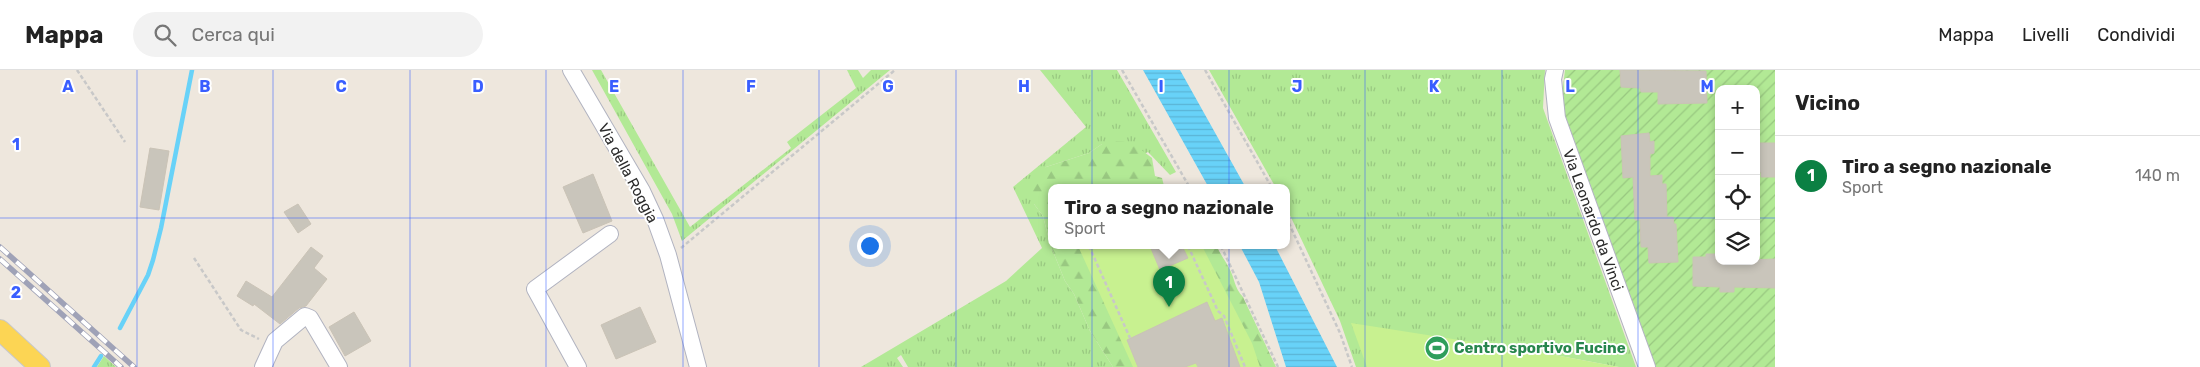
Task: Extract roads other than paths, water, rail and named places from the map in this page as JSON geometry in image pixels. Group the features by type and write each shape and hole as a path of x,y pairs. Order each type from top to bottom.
{"main road":[{"path":"0,330 40,367"},
{"path":"0,346 29,367"}],"street":[{"name":"Via della Roggia","path":"571,70 642,191 655,219 668,256 698,367"},
{"name":"Via Leonardo da Vinci","path":"1555,70 1553,80 1557,118 1646,367"},
{"path":"578,367 535,289 610,234"},
{"path":"263,367 275,341 305,316 310,318 339,367"}],"water":[{"path":"1143,70 1180,70 1244,184 1207,184"},
{"path":"1242,249 1277,249 1337,367 1286,367 1259,282"}],"waterway":[{"path":"120,328 148,275 153,260 192,70"},
{"path":"94,367 101,356"}],"railway":[{"path":"0,247 134,367"},
{"path":"0,259 121,367"}],"place":[{"name":"Tiro a segno nazionale","path":"1169,307"},
{"name":"Centro sportivo Fucine","path":"1437,348"}]}
